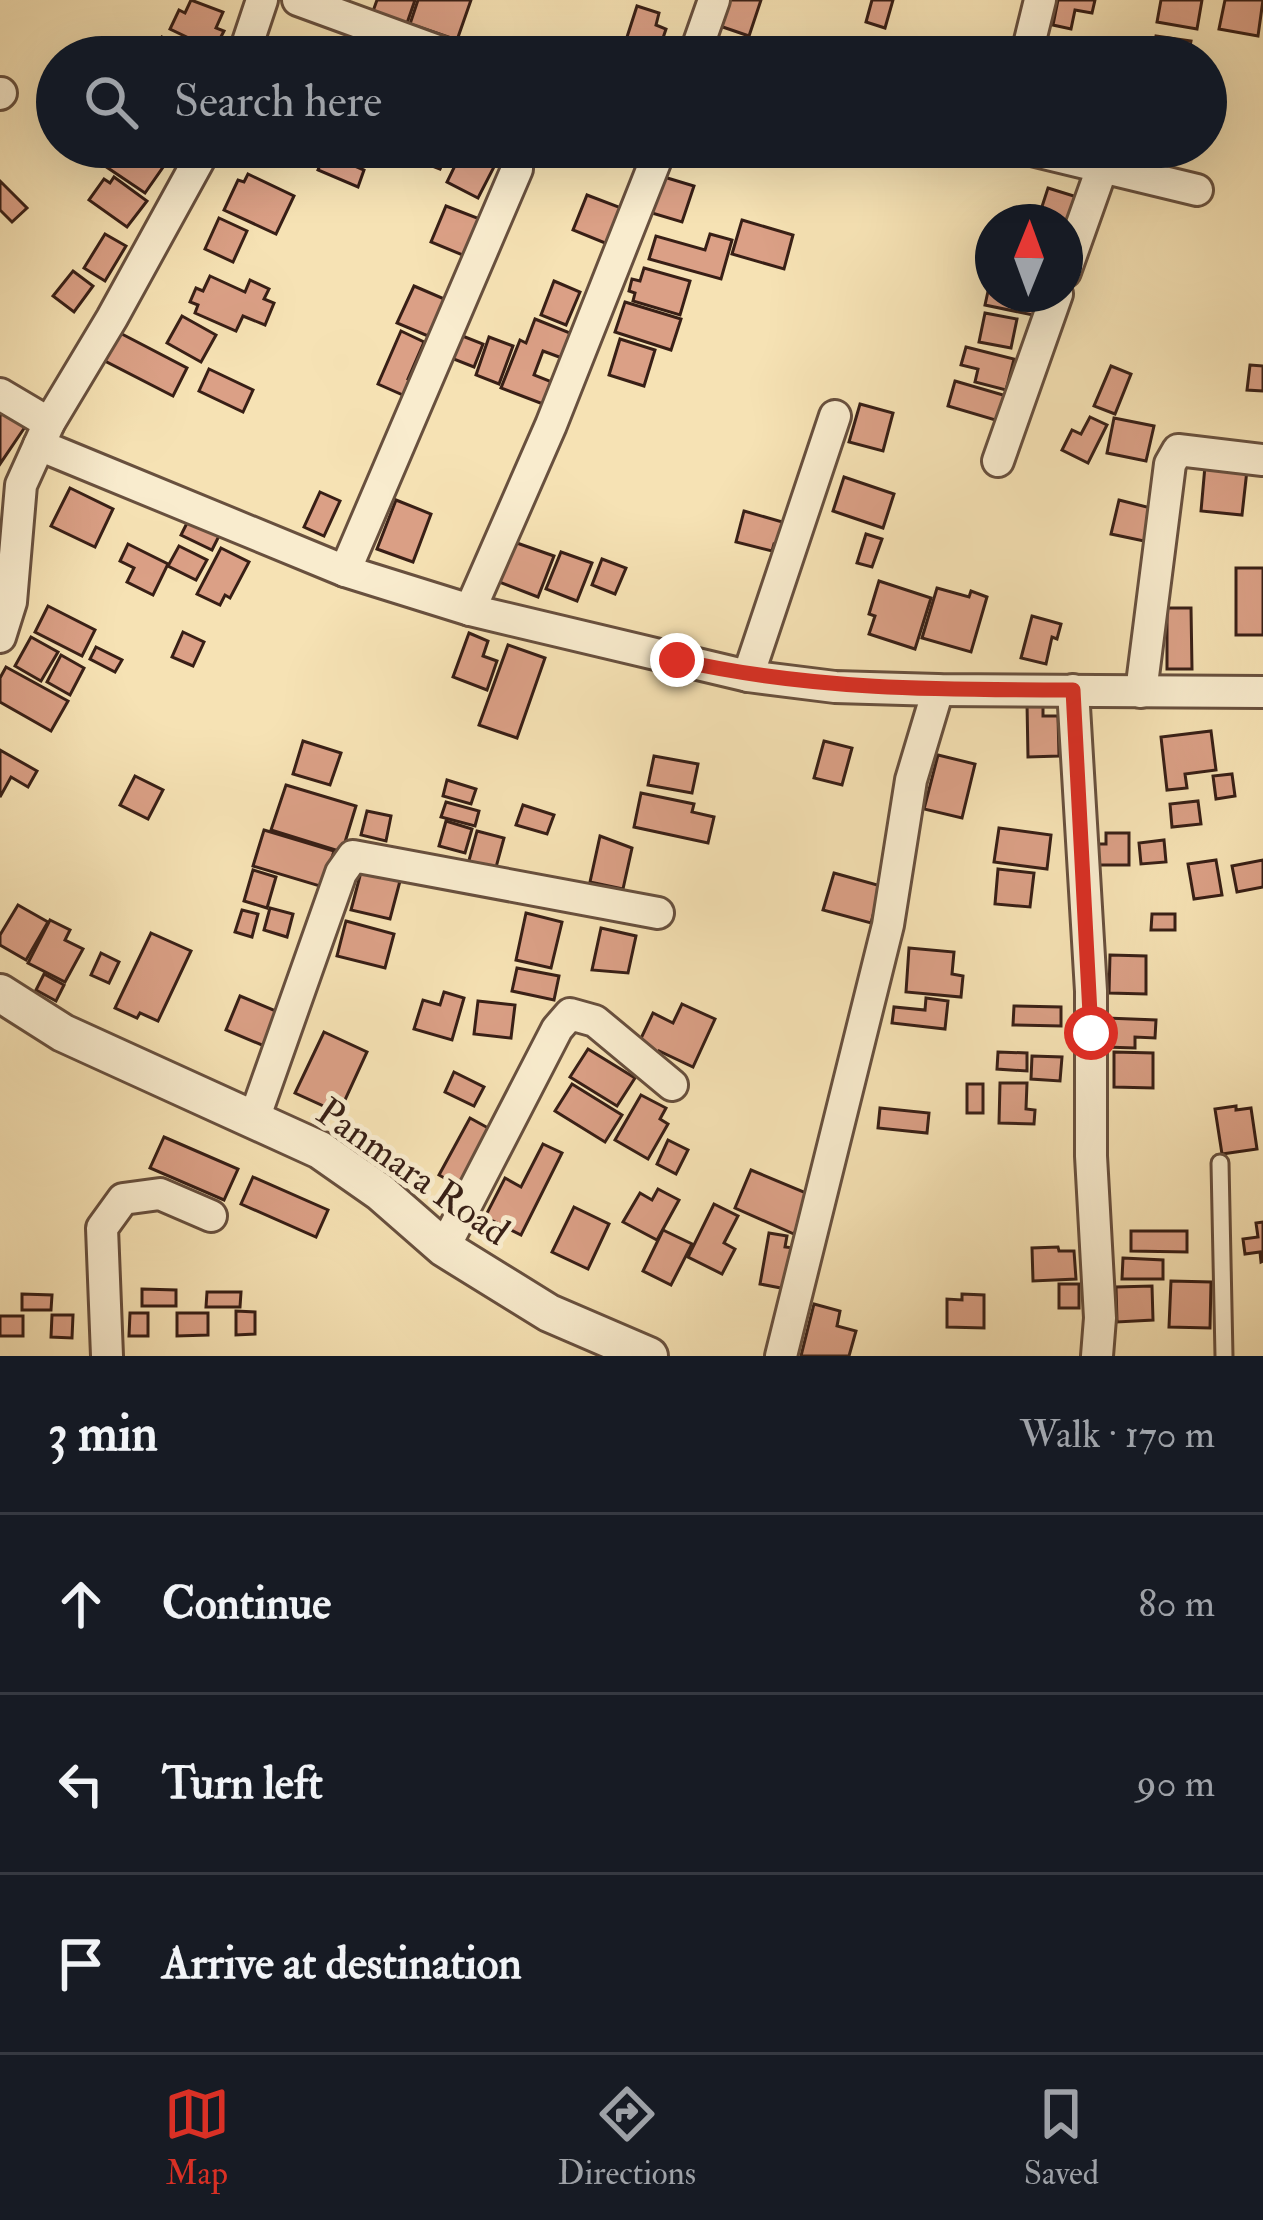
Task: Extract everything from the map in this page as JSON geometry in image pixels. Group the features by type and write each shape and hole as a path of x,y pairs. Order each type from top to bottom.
{"street":[{"path":"250,36 262,0"},
{"path":"298,0 397,36"},
{"path":"701,36 714,0"},
{"path":"1031,36 1040,0"},
{"path":"0,637 11,602 21,485 194,168"},
{"path":"470,610 551,425 653,168"},
{"path":"1083,221 1102,168 1197,190"},
{"path":"345,571 517,169"},
{"path":"998,461 1051,312"},
{"path":"0,394 45,434 345,571 470,610 748,676 835,687 1263,692"},
{"path":"748,676 835,416"},
{"path":"1141,692 1169,464 1178,450 1263,460"},
{"path":"781,1356 888,925 911,780 938,690"},
{"path":"1073,690 1091,992 1091,1156 1100,1318 1097,1356"},
{"path":"254,1119 341,874 353,856 658,914"},
{"name":"Panmara Road","path":"0,993 63,1033 320,1150 380,1192 444,1248 550,1313 649,1356"},
{"path":"444,1248 556,1029 570,1014 595,1021 672,1085"},
{"path":"107,1356 103,1228 123,1199 160,1194 211,1216"}],"lane":[{"path":"1220,1163 1224,1356"}],"building":[{"path":"191,0 223,12 216,28 224,31 221,36 185,36 170,29 179,10 185,13"},
{"path":"377,0 415,0 406,26 372,14"},
{"path":"418,0 471,0 458,36 410,24"},
{"path":"722,0 761,0 749,36 714,24"},
{"path":"872,0 893,0 885,28 866,22"},
{"path":"1058,0 1095,0 1092,13 1075,10 1071,29 1053,25"},
{"path":"1161,0 1202,0 1197,29 1157,22"},
{"path":"1225,0 1263,0 1258,36 1219,29"},
{"path":"637,6 659,13 656,25 666,29 664,36 627,36"},
{"path":"108,168 162,168 145,193"},
{"path":"359,168 364,170 358,187 318,170"},
{"path":"454,168 493,168 478,198 447,182"},
{"path":"248,174 294,196 276,234 224,210 238,180 244,182"},
{"path":"114,177 147,201 127,227 89,200 104,179 110,183"},
{"path":"664,177 694,186 682,222 652,213"},
{"path":"0,181 27,208 12,222 0,210"},
{"path":"1048,188 1077,197 1075,204 1043,204"},
{"path":"587,195 624,209 610,245 573,230"},
{"path":"446,206 485,221 470,258 431,242"},
{"path":"219,218 247,231 233,262 205,249"},
{"path":"742,220 793,235 784,269 732,254"},
{"path":"105,234 126,246 105,281 84,268"},
{"path":"710,234 732,240 721,279 649,259 656,236 705,250"},
{"path":"644,268 690,281 680,315 633,301 632,279 640,281"},
{"path":"73,271 93,286 74,312 53,296"},
{"path":"210,276 245,292 250,280 269,289 264,299 274,303 265,325 243,316 236,331 195,313 198,305 190,302 196,288 203,291"},
{"path":"554,281 580,292 566,325 541,315"},
{"path":"414,286 456,304 444,330 433,325 428,336 397,323"},
{"path":"625,302 681,319 671,350 615,332"},
{"path":"985,313 1017,319 1011,348 979,342"},
{"path":"182,316 216,335 201,362 167,343"},
{"path":"535,319 580,337 570,361 543,351 534,375 552,382 543,404 501,388 520,340 526,343"},
{"path":"401,331 424,342 408,379 419,384 412,399 378,384"},
{"path":"120,333 187,368 173,396 105,361"},
{"path":"460,335 483,344 474,367 451,358"},
{"path":"489,337 513,346 499,384 476,375"},
{"path":"620,339 655,350 644,386 609,375"},
{"path":"966,347 1014,359 1006,390 975,382 978,369 961,365"},
{"path":"1250,365 1263,366 1263,391 1247,390"},
{"path":"1111,366 1131,374 1115,414 1094,406"},
{"path":"209,369 253,390 243,412 199,391"},
{"path":"955,381 1010,397 1002,422 948,406"},
{"path":"860,404 893,413 883,451 849,442"},
{"path":"3,412 25,427 0,464 0,416"},
{"path":"1090,417 1107,425 1088,463 1062,450 1072,430 1081,434"},
{"path":"1114,418 1154,426 1146,461 1107,453"},
{"path":"1205,466 1247,470 1242,515 1201,511"},
{"path":"844,477 894,494 883,528 833,511"},
{"path":"70,488 113,509 95,547 51,526"},
{"path":"320,492 340,501 324,536 304,527"},
{"path":"396,500 431,514 413,562 377,549"},
{"path":"1119,500 1151,508 1144,541 1111,534"},
{"path":"744,511 786,523 780,545 774,544 772,551 736,542"},
{"path":"189,519 220,534 212,550 181,535"},
{"path":"866,534 882,539 872,567 857,563"},
{"path":"514,542 554,556 538,597 499,582"},
{"path":"128,544 168,564 153,595 127,582 134,568 120,561"},
{"path":"179,546 207,560 196,580 168,566"},
{"path":"221,548 249,562 230,598 225,595 220,605 197,594"},
{"path":"561,552 592,563 577,601 546,589"},
{"path":"602,559 626,568 615,594 592,585"},
{"path":"1236,568 1263,568 1263,635 1236,635"},
{"path":"879,581 931,598 915,649 869,634 875,616 869,614"},
{"path":"937,588 987,597 971,652 922,638"},
{"path":"48,606 95,630 82,656 35,632"},
{"path":"1167,608 1191,608 1192,669 1167,669"},
{"path":"1032,616 1061,624 1057,639 1052,637 1046,664 1021,658"},
{"path":"183,632 204,642 193,666 172,657"},
{"path":"469,633 488,641 483,656 497,661 487,690 453,677"},
{"path":"31,637 58,652 41,681 15,666"},
{"path":"508,645 545,658 517,738 479,725"},
{"path":"96,647 122,660 115,672 90,659"},
{"path":"61,655 84,668 70,695 47,682"},
{"path":"6,667 68,701 51,731 0,702 0,678"},
{"path":"1027,703 1043,703 1043,716 1058,716 1059,756 1028,757"},
{"path":"1211,731 1216,770 1185,774 1187,788 1167,790 1161,737"},
{"path":"303,741 341,753 330,785 293,774"},
{"path":"824,741 852,748 842,785 814,778"},
{"path":"0,750 37,771 28,787 11,777 0,797"},
{"path":"938,755 975,764 962,818 924,809"},
{"path":"654,756 698,764 692,793 648,785"},
{"path":"1232,774 1235,796 1216,799 1213,776"},
{"path":"135,776 163,790 148,819 120,805"},
{"path":"447,780 476,789 471,804 443,796"},
{"path":"286,785 356,806 342,852 271,830"},
{"path":"641,793 694,804 692,812 714,817 708,843 634,827"},
{"path":"1198,801 1201,824 1172,827 1170,804"},
{"path":"446,802 479,811 475,826 441,817"},
{"path":"523,805 554,815 547,834 516,825"},
{"path":"367,811 391,816 386,841 361,835"},
{"path":"446,821 472,829 465,853 439,846"},
{"path":"999,828 1051,835 1047,869 994,862"},
{"path":"264,830 334,851 323,887 253,866"},
{"path":"477,831 504,838 495,871 468,864"},
{"path":"1106,833 1129,833 1129,865 1089,865 1089,844 1106,844"},
{"path":"600,836 632,848 623,889 590,882"},
{"path":"1164,840 1166,862 1141,864 1139,843"},
{"path":"1216,860 1222,895 1194,899 1188,864"},
{"path":"1263,860 1263,887 1237,892 1232,866"},
{"path":"998,869 1034,873 1030,907 995,904"},
{"path":"253,870 276,877 267,908 244,901"},
{"path":"361,872 400,881 390,919 351,910"},
{"path":"834,873 881,886 871,923 823,910"},
{"path":"18,905 48,922 26,960 0,945 0,935"},
{"path":"270,908 293,914 287,937 264,930"},
{"path":"242,910 258,914 252,937 235,932"},
{"path":"526,913 562,922 551,968 516,960"},
{"path":"1152,914 1175,914 1175,930 1151,930"},
{"path":"50,920 70,930 65,940 83,949 65,982 28,963"},
{"path":"346,921 394,934 385,968 337,956"},
{"path":"601,928 636,936 628,973 592,970"},
{"path":"151,933 191,951 158,1021 115,1008"},
{"path":"909,948 954,952 952,974 963,976 961,997 906,992"},
{"path":"101,953 119,962 109,983 91,975"},
{"path":"1110,955 1146,956 1146,994 1109,993"},
{"path":"517,968 559,976 554,1000 512,991"},
{"path":"44,974 64,985 56,1001 36,990"},
{"path":"444,992 464,998 452,1040 414,1029 423,1000 440,1005"},
{"path":"240,996 283,1014 269,1048 226,1030"},
{"path":"926,998 948,1001 945,1029 892,1023 894,1007 925,1010"},
{"path":"478,1001 515,1005 511,1038 474,1034"},
{"path":"682,1004 715,1019 693,1067 659,1051 654,1060 635,1051 653,1013 673,1023"},
{"path":"1014,1006 1061,1007 1061,1026 1013,1025"},
{"path":"1106,1018 1156,1020 1155,1038 1135,1037 1135,1048 1105,1047"},
{"path":"324,1032 367,1052 339,1113 295,1093"},
{"path":"588,1049 635,1078 617,1106 570,1077"},
{"path":"998,1052 1027,1053 1027,1071 997,1069"},
{"path":"1114,1052 1153,1053 1153,1088 1114,1087"},
{"path":"1032,1056 1062,1057 1060,1081 1031,1079"},
{"path":"454,1072 484,1087 474,1106 445,1092"},
{"path":"1000,1083 1027,1083 1026,1109 1035,1110 1034,1124 999,1123"},
{"path":"572,1084 622,1115 605,1142 555,1111"},
{"path":"967,1084 983,1084 983,1113 967,1113"},
{"path":"641,1095 666,1108 660,1119 668,1124 648,1159 615,1140"},
{"path":"1236,1106 1236,1110 1251,1108 1257,1149 1222,1154 1215,1109"},
{"path":"880,1108 929,1113 927,1133 878,1128"},
{"path":"470,1118 499,1134 468,1191 439,1175"},
{"path":"164,1137 238,1169 224,1200 150,1168"},
{"path":"668,1140 688,1150 676,1174 657,1164"},
{"path":"543,1144 562,1153 521,1235 485,1217 505,1178 521,1187"},
{"path":"751,1170 811,1195 794,1234 735,1208"},
{"path":"253,1177 328,1210 316,1237 241,1204"},
{"path":"658,1189 679,1200 657,1240 623,1222 640,1193 652,1200"},
{"path":"714,1204 738,1216 724,1243 735,1249 722,1274 688,1257"},
{"path":"574,1207 609,1224 588,1269 552,1252"},
{"path":"1263,1222 1261,1262 1260,1252 1245,1254 1243,1239 1258,1237 1256,1223"},
{"path":"663,1230 692,1244 671,1285 643,1271"},
{"path":"1131,1231 1187,1231 1187,1252 1131,1251"},
{"path":"769,1233 787,1236 785,1247 794,1248 786,1289 760,1284"},
{"path":"1058,1247 1059,1251 1074,1251 1076,1279 1033,1281 1032,1248"},
{"path":"1123,1258 1163,1260 1163,1279 1122,1279"},
{"path":"1171,1281 1211,1282 1210,1328 1169,1327"},
{"path":"1059,1284 1079,1284 1079,1308 1059,1308"},
{"path":"1152,1286 1153,1320 1117,1322 1116,1287"},
{"path":"142,1289 176,1290 176,1306 142,1306"},
{"path":"207,1292 241,1292 240,1307 206,1307"},
{"path":"22,1294 52,1295 51,1310 22,1310"},
{"path":"962,1294 984,1295 984,1328 947,1327 947,1299 962,1300"},
{"path":"814,1304 840,1311 837,1326 856,1331 849,1356 801,1356"},
{"path":"236,1311 255,1312 255,1334 236,1335"},
{"path":"130,1313 148,1313 148,1336 129,1336"},
{"path":"177,1313 208,1313 208,1335 177,1336"},
{"path":"52,1315 73,1315 72,1338 51,1337"},
{"path":"0,1316 23,1316 23,1336 0,1336"}],"route":[{"path":"677,660 748,676 835,687 1073,690 1091,1033"}]}
